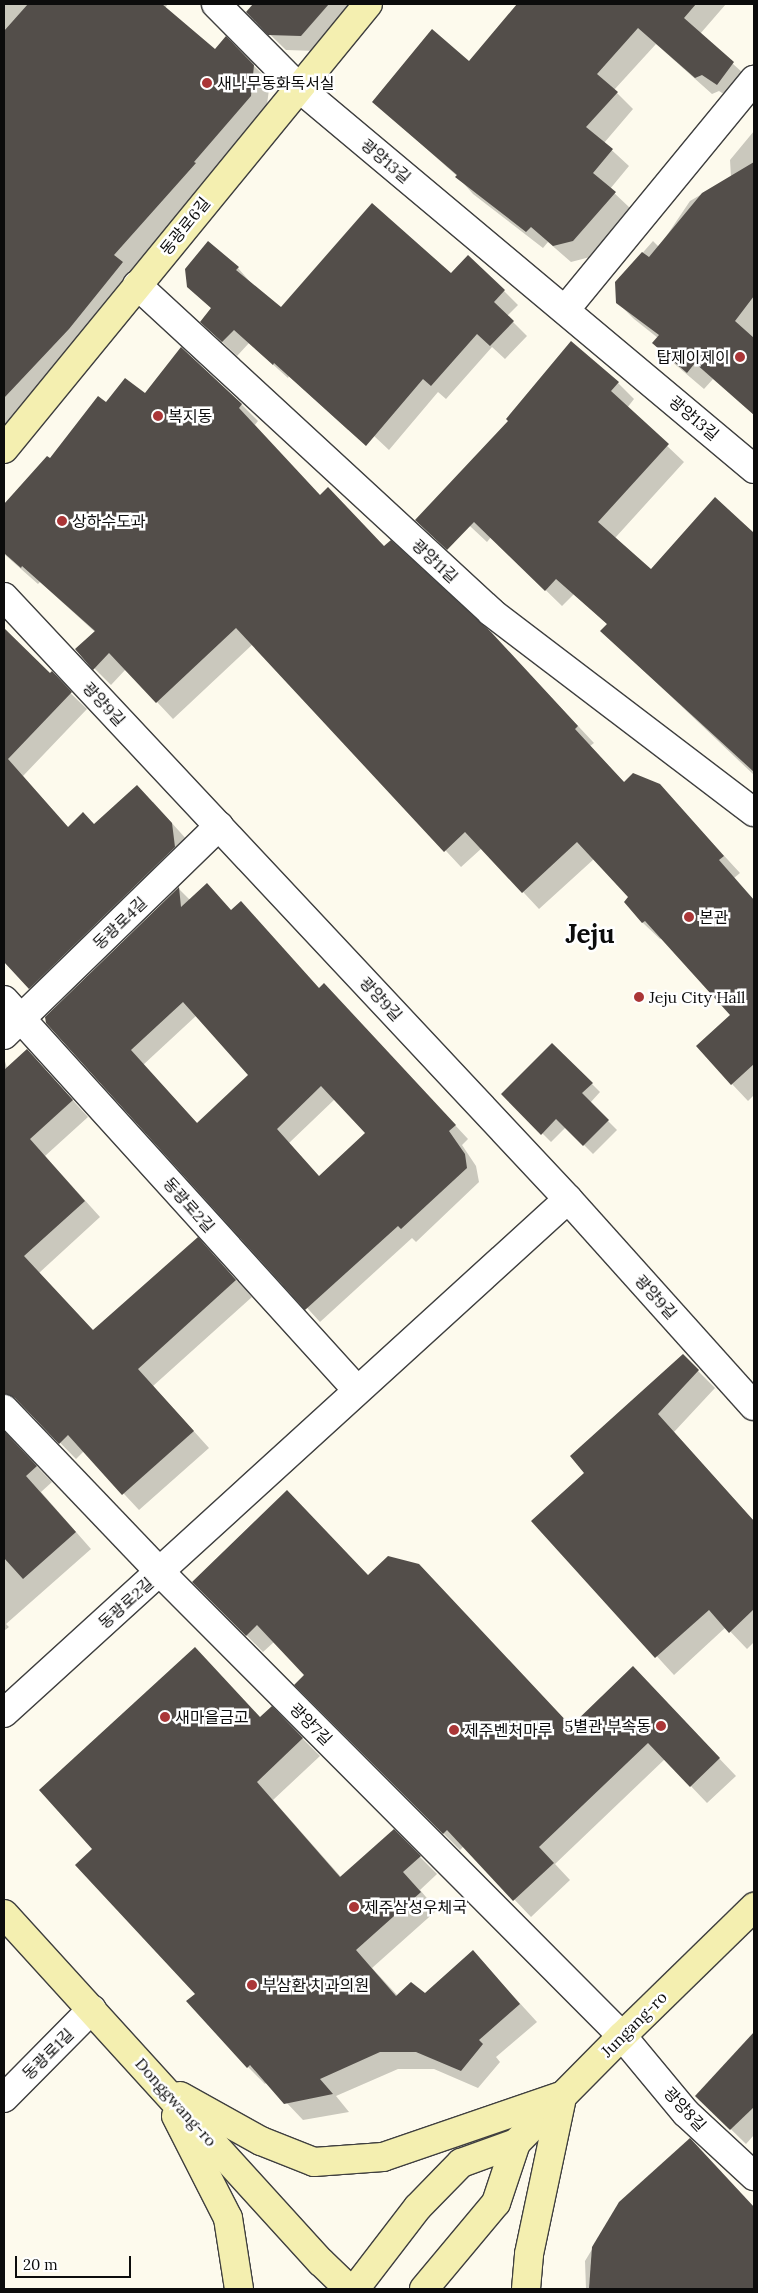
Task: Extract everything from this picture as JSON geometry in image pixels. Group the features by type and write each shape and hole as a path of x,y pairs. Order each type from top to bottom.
{"main road":[{"name":"동광로6길","path":"4,450 298,87 368,4"},
{"name":"Jungang-ro","path":"355,2289 418,2207 461,2162 516,2143 754,1907"},
{"name":"Donggwang-ro","path":"4,1914 321,2262 349,2289"},
{"path":"161,2085 261,2141 314,2162 383,2157 564,2096"},
{"path":"161,2085 228,2218 239,2289"},
{"path":"526,2289 529,2254 564,2096"},
{"name":"Jungang-ro","path":"424,2289 496,2203 516,2143"}],"street":[{"name":"광양13길","path":"216,4 298,87 754,469"},
{"path":"565,310 754,80"},
{"name":"광양11길","path":"137,286 491,612 754,812"},
{"name":"광양9길","path":"4,597 568,1199 754,1406"},
{"name":"동광로4길","path":"10,1018 219,826"},
{"name":"동광로2길","path":"10,1018 357,1390"},
{"name":"동광로2길","path":"4,1713 568,1199"},
{"name":"광양7길","path":"4,1409 160,1572 622,2036"},
{"name":"동광로1길","path":"4,2098 92,2009"},
{"name":"광양8길","path":"622,2036 686,2112 754,2176"}],"building":[{"path":"28,4 162,4 215,49 226,36 254,65 251,96 194,162 196,163 114,255 123,262 69,329 4,398 4,31"},
{"path":"253,4 329,4 301,36 268,35 246,12"},
{"path":"517,4 696,4 684,18 734,62 717,85 702,75 695,78 638,28 597,74 618,92 586,127 613,149 593,173 616,192 573,241 553,246 531,227 526,232 455,177 457,175 372,102 432,29 469,61"},
{"path":"754,162 754,296 735,321 754,338 754,415 695,363 687,373 652,343 659,335 616,303 615,282 642,252 649,257 702,193"},
{"path":"372,203 451,273 468,255 505,290 494,302 514,321 490,346 477,334 431,386 423,379 366,446 274,363 273,365 234,330 222,342 200,322 211,308 187,287 185,269 208,241 239,267 236,270 281,307"},
{"path":"571,341 619,382 611,391 669,444 598,522 651,569 715,497 754,533 754,772 600,631 607,624 556,579 545,591 474,522 447,550 415,520 508,421 506,419"},
{"path":"181,347 242,404 239,408 320,495 328,487 384,546 391,540 491,632 578,726 575,729 624,782 633,773 660,784 724,856 719,860 754,900 754,1064 731,1085 696,1046 730,1015 645,921 642,923 624,902 628,897 577,842 522,893 465,832 444,852 236,628 156,703 109,653 93,670 75,649 95,631 22,566 21,568 4,553 4,504 47,456 50,458 98,396 106,402 125,378 145,393"},
{"path":"4,628 50,673 52,671 72,692 8,759 68,827 83,812 94,824 137,785 172,823 175,847 29,989 4,962"},
{"path":"207,883 231,910 241,901 319,988 324,983 456,1125 449,1131 465,1154 467,1168 401,1229 398,1226 305,1310 46,1023 45,1017 179,887 181,907","holes":["183,1002 248,1075 197,1123 131,1050","321,1086 365,1133 319,1176 277,1129"]},
{"path":"552,1043 593,1083 582,1093 609,1120 583,1146 556,1119 541,1135 501,1094"},
{"path":"27,1049 73,1100 30,1139 85,1201 24,1256 93,1330 198,1237 236,1280 138,1369 194,1431 122,1495 68,1435 59,1444 15,1398 4,1394 4,1070"},
{"path":"683,1354 699,1370 658,1414 754,1521 754,1609 729,1633 709,1610 655,1658 531,1521 584,1473 570,1456"},
{"path":"4,1431 37,1466 26,1476 76,1532 23,1579 4,1558"},
{"name":"제주벤처마루","path":"287,1490 368,1575 388,1556 419,1564 571,1726 633,1666 720,1758 690,1787 648,1743 539,1847 554,1863 513,1901 447,1830 443,1834 294,1685 304,1675 257,1625 246,1636 192,1582"},
{"path":"195,1647 260,1717 272,1706 303,1738 257,1782 340,1877 394,1829 421,1856 403,1872 421,1892 356,1950 396,1996 411,1982 425,1993 473,1950 520,2004 479,2040 483,2044 461,2071 416,2052 380,2052 320,2079 333,2094 284,2104 250,2065 247,2068 186,2001 195,1994 75,1865 92,1849 39,1790"},
{"path":"754,2032 754,2107 730,2130 695,2096"},
{"path":"690,2138 754,2207 754,2289 589,2289 592,2247 619,2202"}],"place":[{"name":"새나무동화독서실","path":"207,83"},
{"name":"탑제이제이","path":"740,357"},
{"name":"복지동","path":"158,416"},
{"name":"상하수도과","path":"62,521"},
{"name":"본관","path":"689,917"},
{"name":"Jeju City Hall","path":"639,997"},
{"name":"새마을금고","path":"165,1717"},
{"name":"5별관 부속동","path":"661,1726"},
{"name":"제주벤처마루","path":"454,1730"},
{"name":"제주삼성우체국","path":"354,1907"},
{"name":"부삼환 치과의원","path":"252,1985"}],"district":[{"name":"Jeju","path":"590,934"}]}
